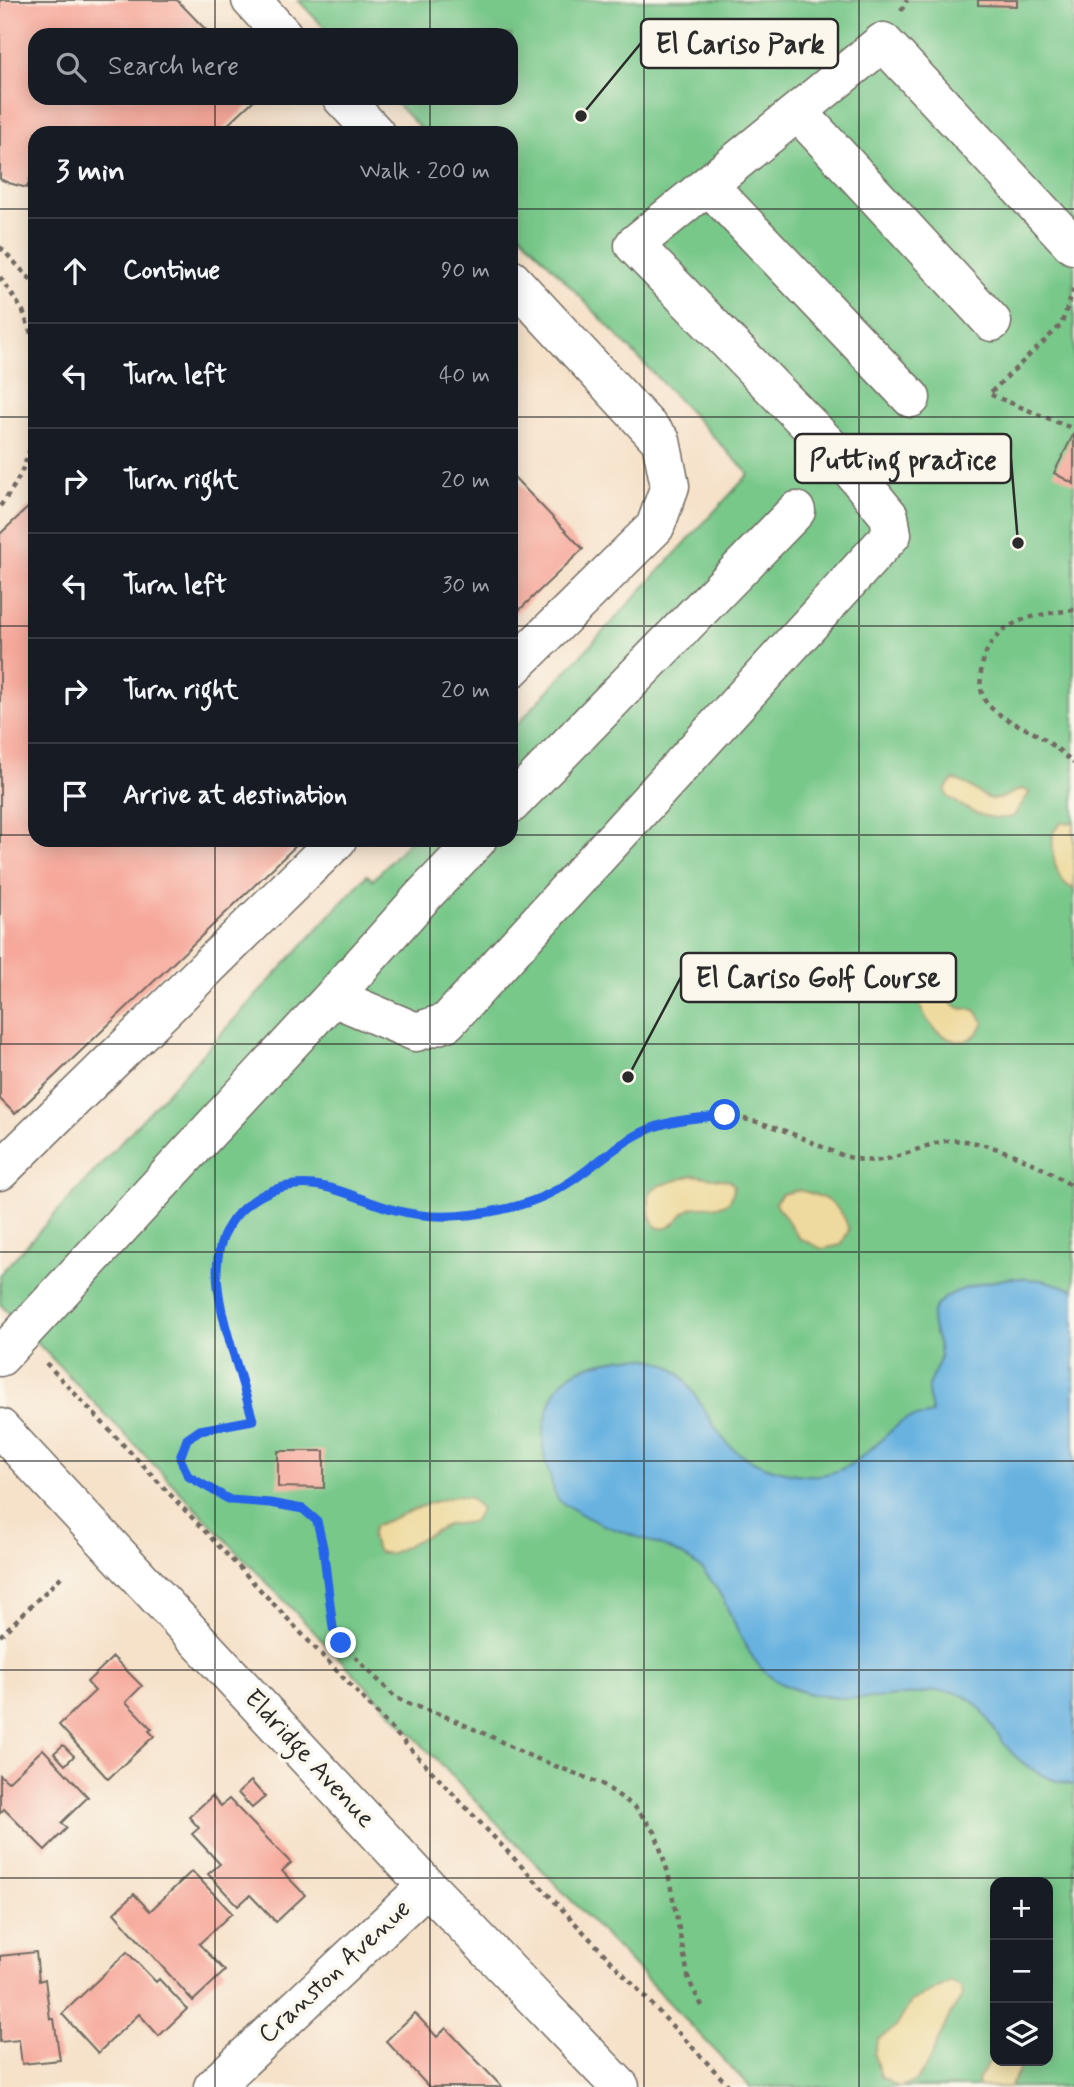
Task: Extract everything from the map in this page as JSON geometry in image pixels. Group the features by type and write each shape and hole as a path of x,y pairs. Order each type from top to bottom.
{"street":[{"path":"251,0 277,28"},
{"path":"333,997 416,1032 447,1022 892,534 889,516 844,461 634,245 883,42 1073,245"},
{"path":"349,105 368,126"},
{"path":"798,112 992,322"},
{"path":"708,185 911,398"},
{"path":"518,287 661,441 670,486 655,527 518,662"},
{"path":"518,797 796,511"},
{"path":"0,1171 330,847"},
{"path":"18,1355 423,895 470,847"},
{"name":"Eldridge Avenue","path":"0,1428 427,1886 620,2087"},
{"name":"Cranston Avenue","path":"214,2087 427,1886"}],"path":[{"path":"0,247 28,276"},
{"path":"0,261 8,255"},
{"path":"0,277 23,311 28,325"},
{"path":"1074,289 1060,326 989,394 1074,429"},
{"path":"0,506 13,490 28,460"},
{"path":"1074,610 1035,615 1005,628 994,638 983,656 979,683 985,701 1005,718 1036,734 1074,763"},
{"path":"702,2006 689,1981 668,1873 655,1832 635,1807 602,1784 525,1754 492,1737 394,1696 341,1643 333,1628 317,1521 303,1509 230,1500 188,1476 180,1458 187,1439 200,1430 253,1420 219,1306 216,1280 218,1253 225,1233 240,1209 259,1196 268,1190 298,1184 317,1185 396,1211 432,1216 465,1216 502,1210 533,1201 570,1182 650,1128 684,1119 725,1115 754,1119 844,1156 865,1161 878,1161 943,1141 962,1140 1037,1165 1074,1188"},
{"path":"18,1355 730,2087"},
{"path":"0,1636 63,1575"}],"green space":[{"path":"298,0 1074,0 1074,2087 750,2087 0,1304 0,1274 367,875 373,880 404,847 518,847 518,723 749,474 518,231 518,126 418,126 398,105 518,105 518,28 324,28"}],"sand":[{"path":"953,780 990,799 1001,798 1022,789 1030,792 1013,817 995,818 970,810 947,796 946,788"},
{"path":"1074,822 1074,889 1062,879 1055,865 1053,832 1061,823"},
{"path":"940,994 959,1008 975,1010 984,1022 976,1034 967,1040 956,1041 935,1029 921,1007 919,995"},
{"path":"693,1175 728,1180 734,1185 733,1195 724,1205 692,1208 672,1226 656,1227 649,1212 649,1194 655,1187"},
{"path":"799,1190 824,1198 842,1214 849,1230 841,1245 822,1249 799,1238 775,1202 782,1194"},
{"path":"456,1496 470,1498 481,1509 473,1522 447,1525 390,1554 378,1552 371,1538 374,1526 430,1503"},
{"path":"950,1982 961,1987 963,1995 950,2015 926,2067 915,2082 899,2087 881,2077 874,2054 878,2039 896,2027 911,2002"},
{"path":"990,2061 990,2066 1021,2066 1010,2087 977,2087 978,2080"}],"water":[{"path":"1012,1278 1042,1280 1074,1289 1074,1785 1048,1778 1024,1764 1011,1752 976,1705 960,1694 940,1691 875,1698 843,1698 812,1694 782,1684 767,1674 755,1661 721,1595 699,1567 670,1549 604,1525 561,1502 554,1491 544,1453 543,1435 547,1415 555,1393 568,1376 593,1364 641,1358 659,1361 683,1378 721,1436 729,1445 752,1460 778,1470 805,1475 843,1469 864,1455 903,1421 932,1414 928,1387 940,1357 932,1320 936,1306 966,1288"}],"building":[{"path":"0,0 177,0 204,28 28,28 28,105 249,105 226,126 28,126 27,188 0,179"},
{"path":"978,0 1017,0 1017,6 978,5"},
{"path":"1074,433 1074,484 1054,473"},
{"path":"518,481 583,549 518,611"},
{"path":"28,508 28,847 295,847 15,1114 0,1099 0,534"},
{"path":"278,1451 324,1451 324,1488 278,1487"},
{"path":"113,1657 142,1686 126,1702 152,1729 149,1731 154,1736 108,1779 59,1725 95,1691 87,1682"},
{"path":"63,1745 74,1756 65,1765 54,1753"},
{"path":"43,1749 88,1797 61,1823 67,1828 45,1850 4,1809 0,1813 0,1775 8,1782"},
{"path":"251,1781 265,1797 252,1808 238,1793"},
{"path":"212,1796 221,1806 229,1799 291,1863 282,1871 305,1895 276,1922 250,1895 238,1906 208,1874 220,1864 192,1834 199,1828 189,1817"},
{"path":"192,1871 232,1913 199,1944 225,1971 193,2001 114,1913 134,1894 150,1911"},
{"path":"36,1952 39,1981 45,1979 50,2019 54,2019 60,2060 22,2064 19,2040 0,2042 0,1956"},
{"path":"127,1952 156,1982 159,1979 187,2009 159,2036 139,2014 98,2053 62,2014"},
{"path":"415,2013 437,2037 446,2028 502,2087 429,2087 386,2041"}],"place":[{"name":"El Cariso Park","path":"581,116"},
{"name":"Putting practice","path":"1018,543"},
{"name":"El Cariso Golf Course","path":"628,1077"}],"route":[{"path":"341,1643 333,1628 317,1521 303,1509 230,1500 188,1476 180,1458 187,1439 200,1430 253,1420 219,1306 216,1280 218,1253 225,1233 240,1209 268,1190 298,1184 317,1185 396,1211 432,1216 465,1216 502,1210 533,1201 570,1182 650,1128 684,1119 725,1115"}]}
